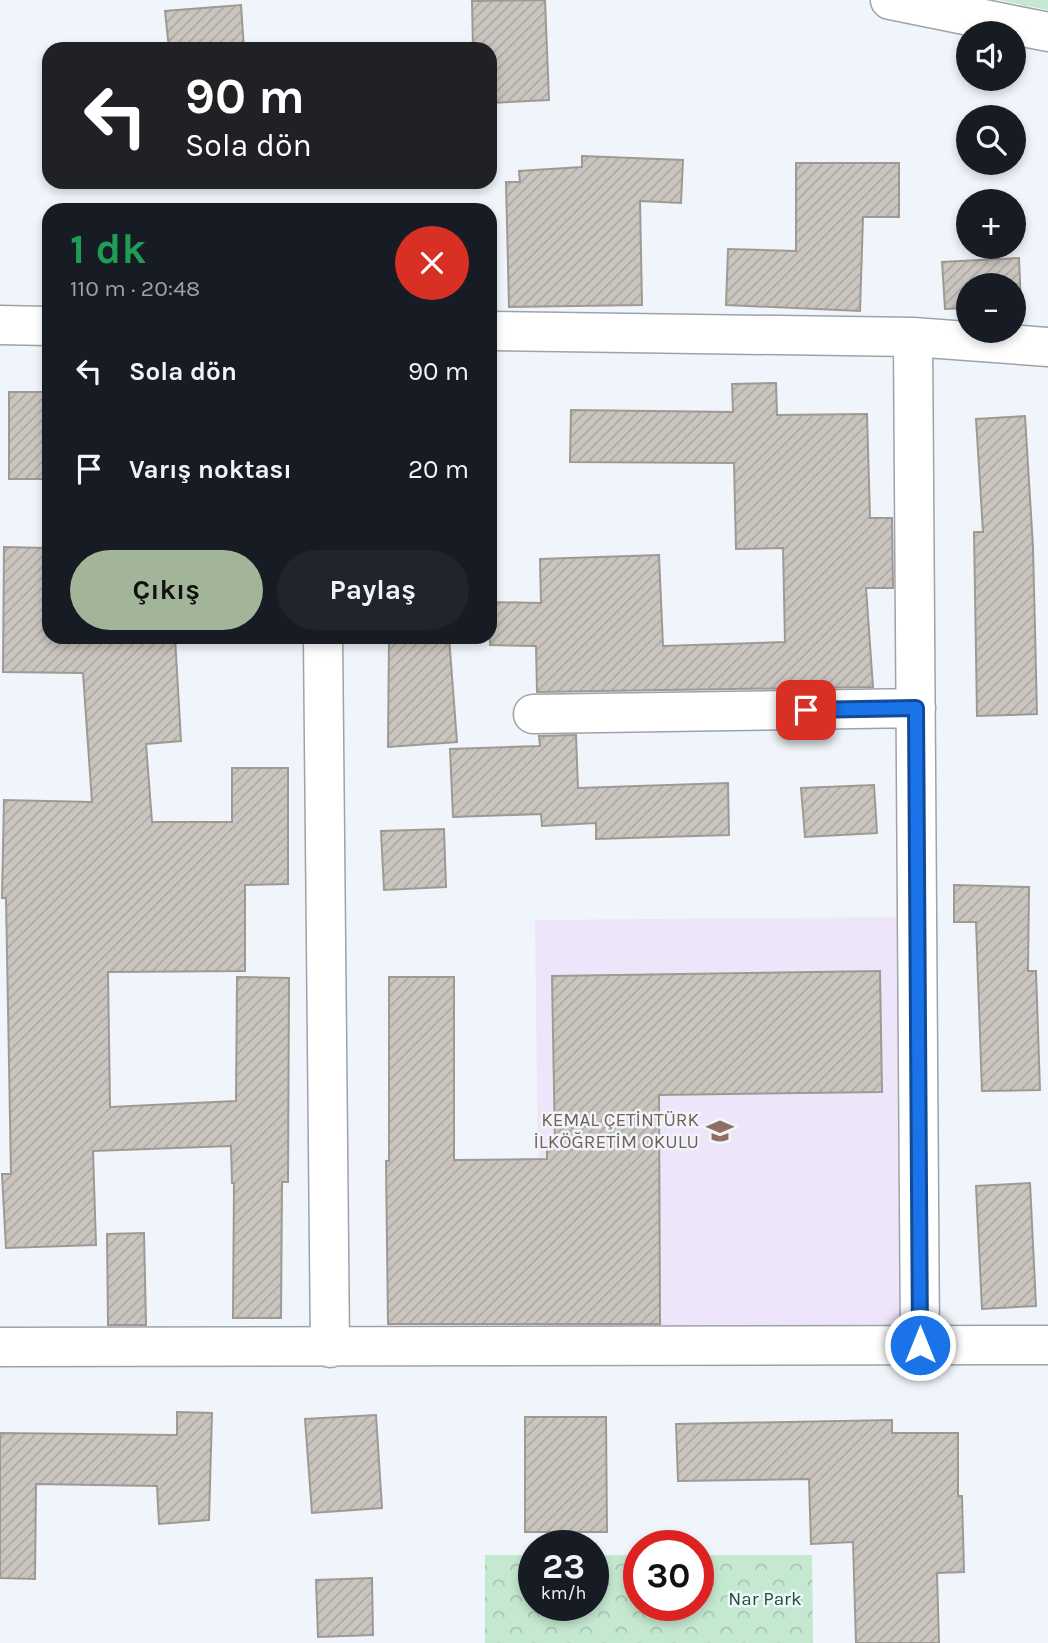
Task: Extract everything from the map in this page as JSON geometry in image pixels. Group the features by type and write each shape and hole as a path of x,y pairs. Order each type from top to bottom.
{"street":[{"path":"890,0 1048,32"},
{"path":"0,325 42,326"},
{"path":"497,331 913,337 1048,347"},
{"path":"913,337 920,1345"},
{"path":"323,644 330,1348"},
{"path":"533,714 916,708"},
{"path":"0,1347 1048,1345"}],"shaded area":[{"name":"KEMAL ÇETİNTÜRK İLKÖĞRETİM OKULU","path":"899,917 904,1341 540,1344 535,920"}],"green space":[{"path":"999,0 1048,0 1048,10"},
{"name":"Nar Park","path":"485,1555 518,1555 518,1621 609,1621 609,1555 623,1555 623,1621 714,1621 714,1555 812,1555 813,1643 485,1643"}],"building":[{"path":"545,0 549,100 497,103 497,42 473,42 472,1"},
{"path":"241,5 244,42 168,42 165,11"},
{"path":"582,156 683,160 681,203 640,201 642,305 509,307 506,182 520,182 519,171 582,167"},
{"path":"796,163 899,163 899,217 863,217 860,311 726,305 728,249 796,251"},
{"path":"1019,259 1020,273 956,273 956,309 945,309 942,262"},
{"path":"776,383 777,415 867,414 870,518 892,518 893,588 866,588 873,687 537,692 536,646 490,644 497,644 497,602 541,603 540,559 659,555 663,646 785,642 783,548 736,549 734,463 570,462 571,410 733,412 732,384"},
{"path":"9,392 42,392 42,479 9,479"},
{"path":"1025,416 1033,547 1037,714 977,716 974,532 983,532 976,419"},
{"path":"4,547 42,548 42,644 175,644 181,741 146,744 152,822 232,822 232,768 288,768 288,884 245,885 245,971 108,972 110,1107 236,1101 237,977 289,978 288,1182 282,1182 281,1318 233,1318 234,1183 231,1146 93,1151 96,1245 6,1248 2,1174 11,1174 6,898 2,898 4,800 92,802 83,673 3,672"},
{"path":"389,644 450,644 457,742 388,747"},
{"path":"576,735 578,788 728,783 729,835 596,839 596,823 542,826 541,814 453,817 450,749 540,746 539,736"},
{"path":"874,785 877,833 805,837 801,788"},
{"path":"444,829 446,887 384,890 381,831"},
{"path":"954,885 1029,887 1028,971 1036,971 1040,1090 982,1091 976,922 954,922"},
{"path":"880,971 882,1092 659,1095 660,1324 388,1324 386,1161 389,1161 389,977 454,977 454,1160 547,1159 547,1146 555,1146 552,976"},
{"path":"1030,1183 1036,1306 982,1309 976,1186"},
{"path":"144,1233 146,1325 108,1325 107,1234"},
{"path":"177,1412 212,1413 209,1520 159,1524 157,1486 36,1484 35,1579 0,1578 0,1433 177,1435"},
{"path":"376,1415 382,1508 312,1513 305,1419"},
{"path":"525,1417 606,1417 607,1530 525,1530"},
{"path":"892,1420 892,1433 958,1433 958,1496 962,1496 964,1572 937,1573 939,1643 856,1643 853,1542 811,1544 809,1479 678,1481 676,1424"},
{"path":"372,1578 373,1635 318,1637 316,1580"}],"place":[{"name":"KEMAL ÇETİNTÜRK İLKÖĞRETİM OKULU","path":"720,1131"}],"route":[{"path":"806,710 916,708 920,1345"}]}
